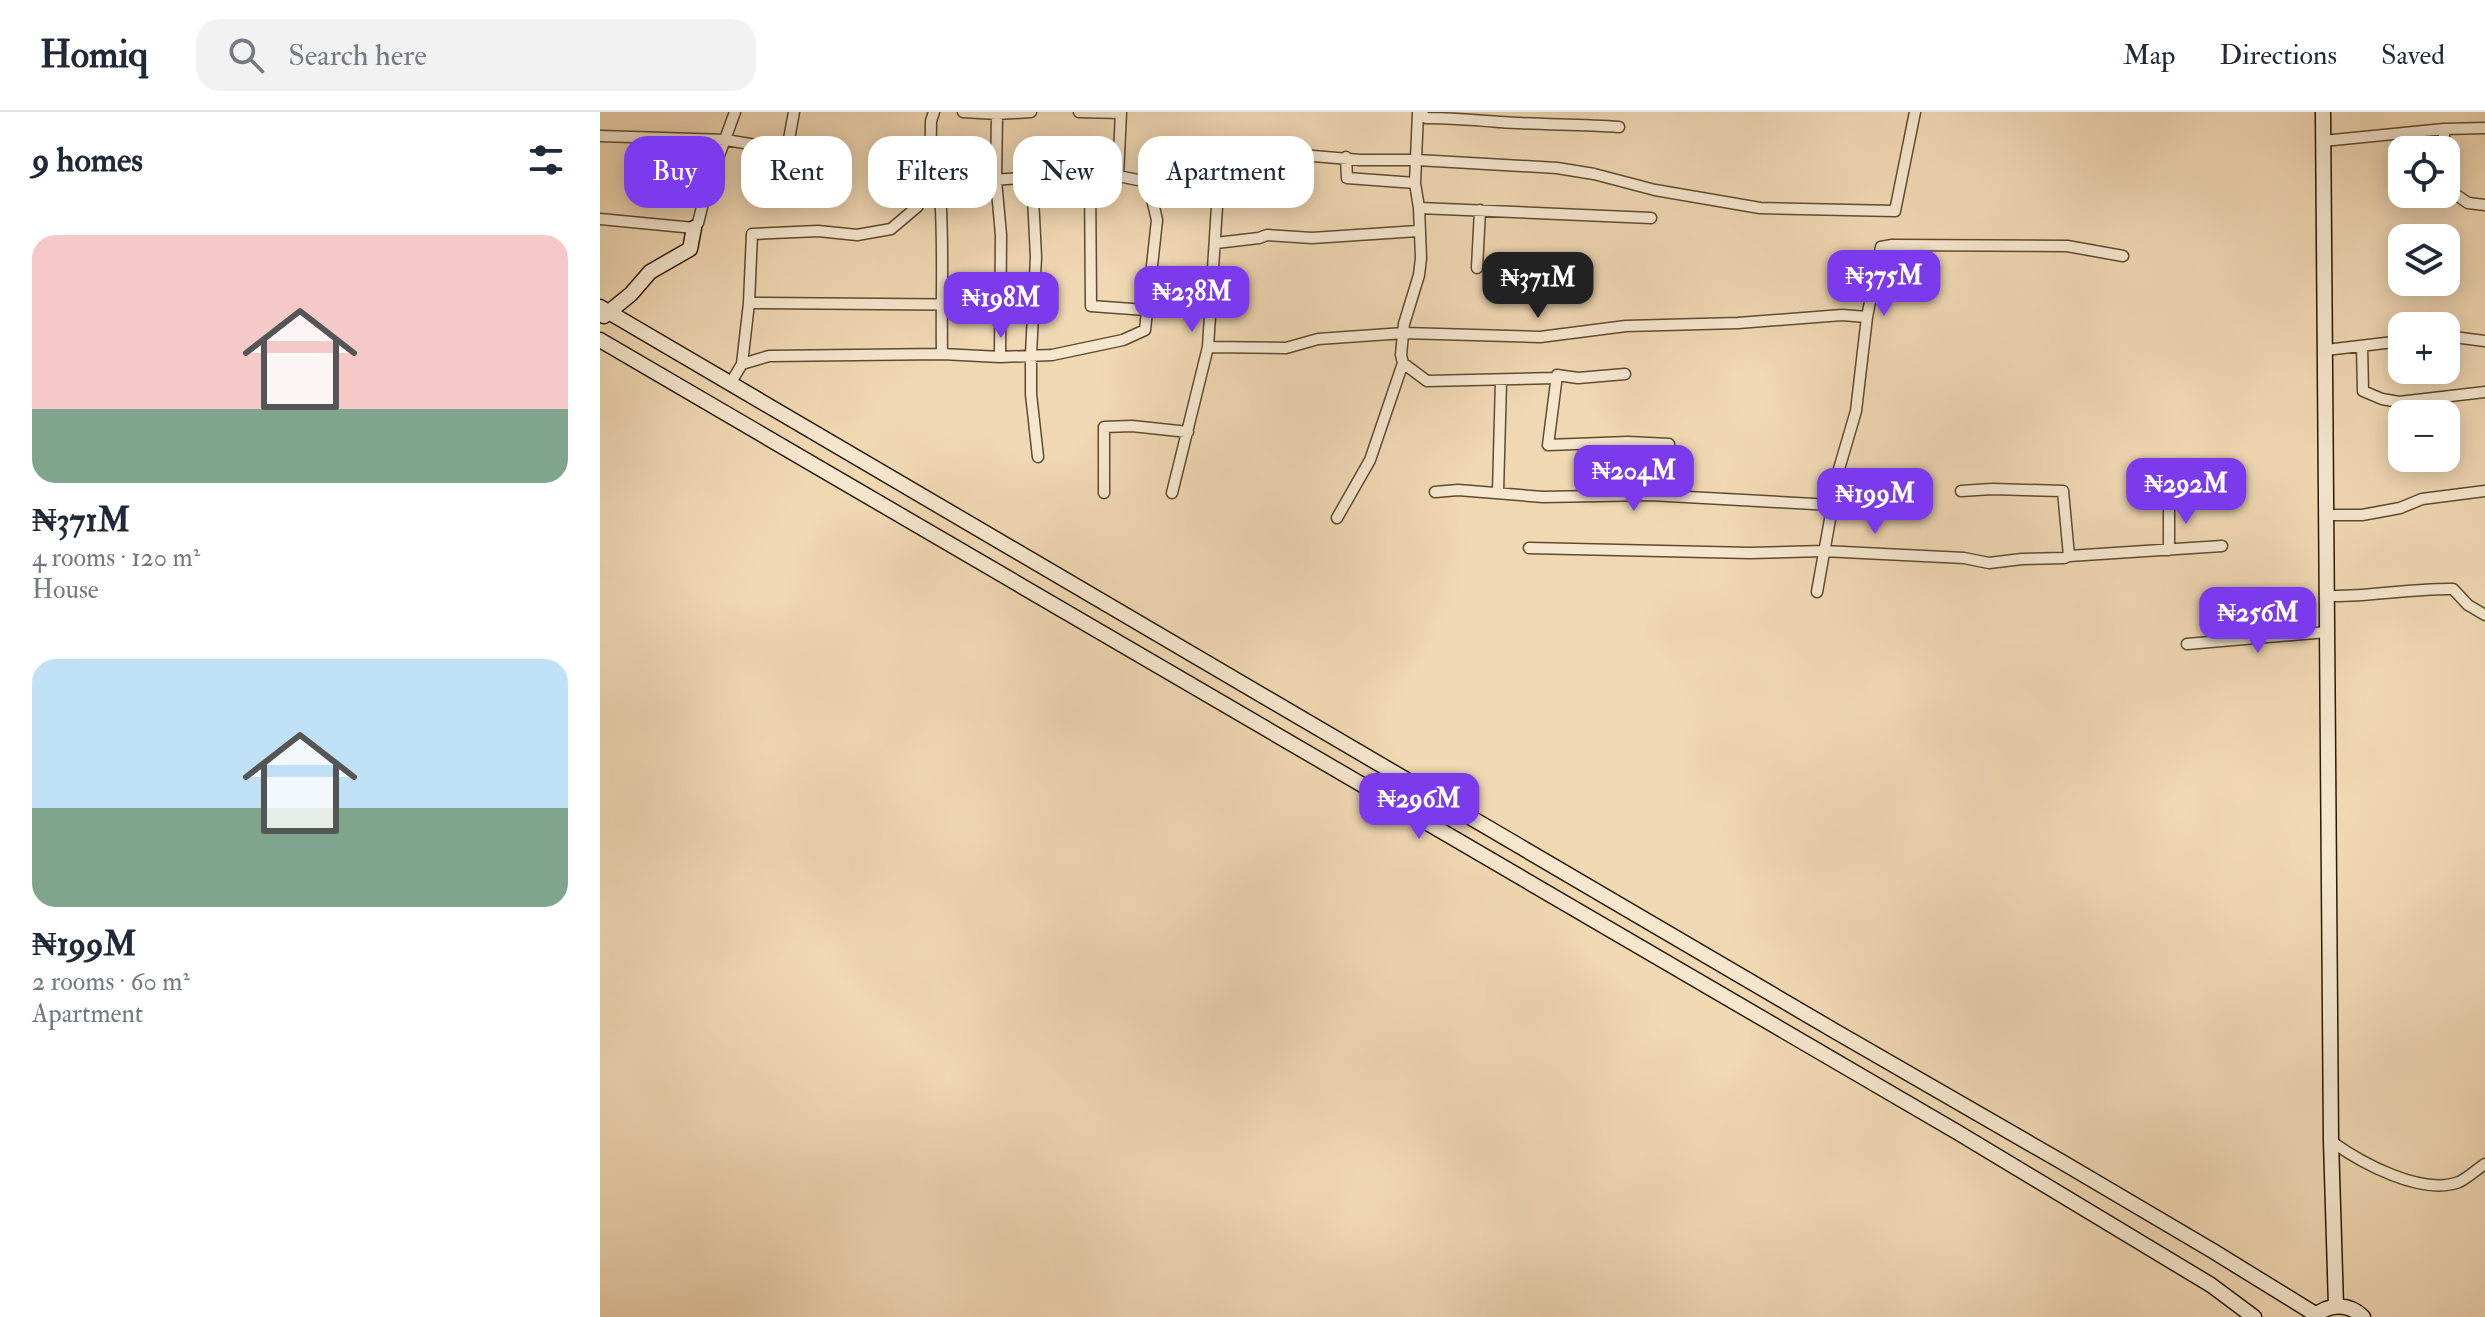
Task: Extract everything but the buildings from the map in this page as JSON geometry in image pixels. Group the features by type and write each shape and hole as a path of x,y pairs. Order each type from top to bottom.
{"street":[{"path":"735,112 694,228 690,249 650,272 631,294 603,313 772,408 2062,1162 2314,1316 2325,1308 2336,1306 2347,1307 2363,1317"},
{"path":"600,136 726,140 787,150 794,112"},
{"path":"931,136 934,112"},
{"path":"963,112 1031,112"},
{"path":"1079,112 1121,113 1120,136"},
{"path":"1419,112 1426,118 1459,115 1501,122 1619,127"},
{"path":"1337,518 1370,460 1403,363 1404,324 1420,267 1419,208 1415,183 1419,112"},
{"path":"1314,155 1360,160 1557,168 1655,190 1760,208 1895,211 1915,112"},
{"path":"2323,112 2331,1141 2336,1306"},
{"path":"997,113 997,136"},
{"path":"2323,141 2485,128"},
{"path":"2444,129 2444,136"},
{"path":"1346,157 1347,178 1415,183"},
{"path":"997,191 1001,235 1000,357"},
{"path":"2460,198 2468,203 2485,205"},
{"path":"730,384 742,364 752,234 818,231 857,235 891,229 916,208"},
{"path":"941,208 942,354"},
{"path":"1034,208 1036,257 1031,394 1038,457"},
{"path":"1090,208 1091,306 1146,310"},
{"path":"742,364 769,356 1052,355 1123,340 1145,330 1157,220 1154,208"},
{"path":"1172,493 1208,347 1218,208"},
{"path":"1419,208 1651,218"},
{"path":"1477,268 1480,210"},
{"path":"600,219 694,228"},
{"path":"1216,243 1267,235 1312,238 1418,231"},
{"path":"1817,592 1839,469 1856,411 1867,317 1881,247 2067,246 2123,256"},
{"path":"749,303 999,305"},
{"path":"1208,347 1286,348 1318,339 1404,333 1540,337 1626,326 1738,323 1842,315 1867,317"},
{"path":"2460,338 2485,341"},
{"path":"600,340 1957,1132 2211,1285 2254,1317"},
{"path":"2326,350 2388,343"},
{"path":"2362,346 2363,391 2382,399 2399,402 2485,392"},
{"path":"1403,363 1427,381 1501,381 1516,377 1556,378 1557,375 1578,378 1625,374"},
{"path":"1556,378 1548,445 1669,444"},
{"path":"1498,492 1501,381"},
{"path":"757,432 772,408"},
{"path":"1104,493 1104,427 1132,426 1188,432"},
{"path":"1435,492 1458,490 1543,497 1651,495 1832,505"},
{"path":"1961,491 2063,491 2069,556"},
{"path":"2327,515 2362,515 2400,508 2422,499 2485,491"},
{"path":"2169,502 2169,550"},
{"path":"1529,548 1750,553 1823,551 1964,558 1989,563 2222,546"},
{"path":"2328,596 2360,597 2453,589 2468,605 2485,615"},
{"path":"2187,644 2327,632"},
{"path":"2331,1141 2354,1158 2433,1186 2460,1182 2485,1164"}]}
